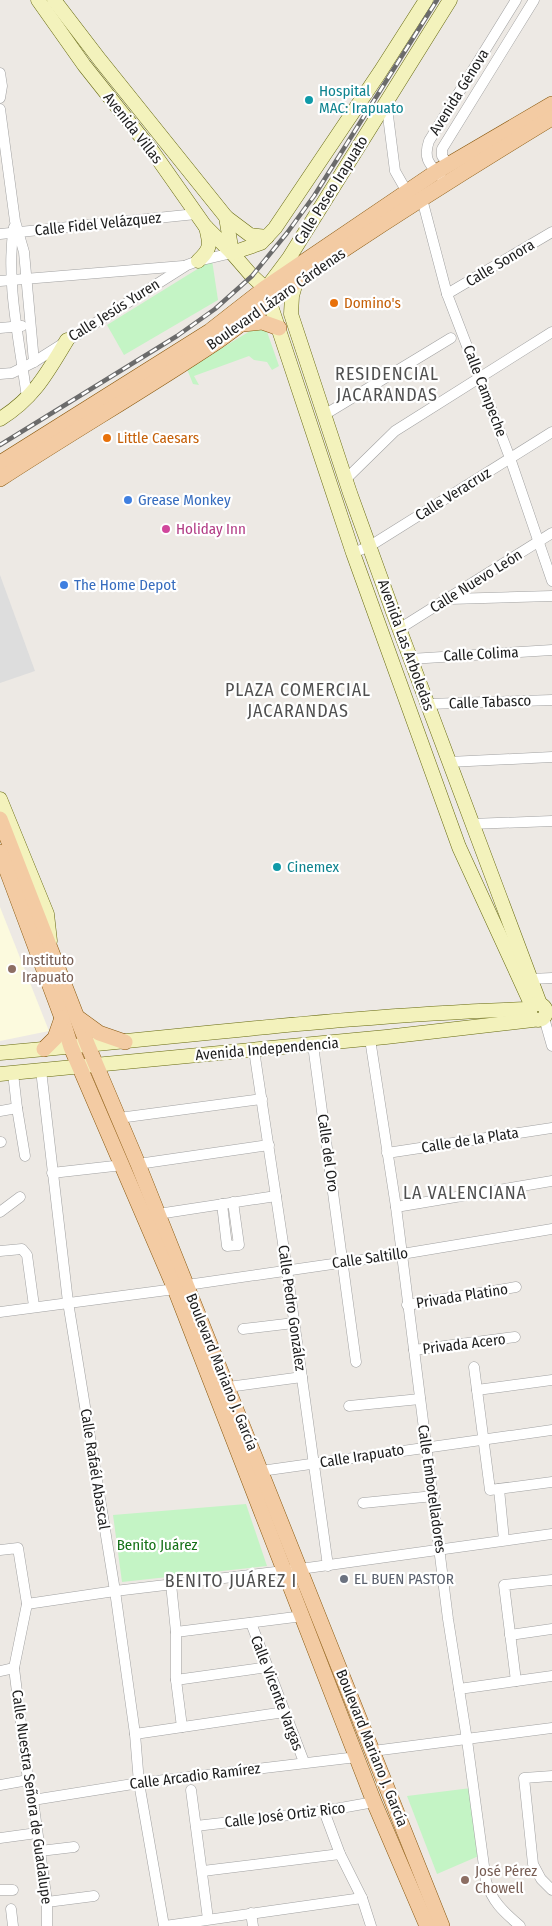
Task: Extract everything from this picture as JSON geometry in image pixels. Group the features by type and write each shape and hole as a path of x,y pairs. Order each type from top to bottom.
{"main road":[{"name":"Boulevard Lázaro Cárdenas","path":"0,479 73,431 162,378 242,324 268,295 407,192 552,104"},
{"name":"Boulevard Lázaro Cárdenas","path":"0,463 280,287 298,280 422,199 438,172 552,118"},
{"path":"388,221 406,205 409,197 407,192"},
{"path":"242,324 262,322 279,328"},
{"path":"117,405 118,396 128,384"},
{"name":"Boulevard Mariano J. García","path":"0,819 45,955"},
{"name":"Boulevard Mariano J. García","path":"0,852 45,955 69,1017 88,1046 138,1164 158,1214 181,1287 293,1570 373,1751 442,1926"},
{"path":"44,1049 55,1038 69,1017 99,1033 125,1042"},
{"name":"Boulevard Mariano J. García","path":"69,1017 71,1047 79,1066 123,1166 228,1387 261,1471 293,1570 302,1616 374,1802 426,1926"}],"street":[{"name":"Avenida Villas","path":"38,0 84,65 153,152 205,226 232,253 268,295"},
{"name":"Avenida Villas","path":"54,0 226,217 232,253"},
{"name":"Calle Paseo Irapuato","path":"232,253 261,243 281,220 426,0"},
{"name":"Calle Paseo Irapuato","path":"268,295 386,100 450,0"},
{"path":"516,0 531,4"},
{"name":"Avenida Génova","path":"438,172 426,150 429,141 516,0"},
{"name":"Avenida Génova","path":"438,172 442,149 531,4"},
{"path":"0,73 0,98"},
{"path":"386,100 395,171 407,192"},
{"path":"0,109 16,233 24,252 34,357 21,354"},
{"name":"Calle Campeche","path":"422,199 447,294 480,376 552,581"},
{"name":"Calle Fidel Velázquez","path":"0,234 196,214"},
{"path":"226,217 250,235 267,237"},
{"path":"0,281 192,263 208,249 210,242 205,226"},
{"name":"Calle Sonora","path":"447,294 552,232"},
{"path":"16,233 11,254 17,326 27,398"},
{"name":"Calle Jesús Yuren","path":"0,374 12,373 23,368 34,357 67,340 192,263 232,253"},
{"name":"Avenida Las Arboledas","path":"298,280 292,296 291,314 324,415 410,659 531,979 540,1012"},
{"name":"Avenida Las Arboledas","path":"268,295 353,553 459,846 540,1012"},
{"path":"0,328 30,325"},
{"path":"346,479 395,431 552,332"},
{"path":"324,415 451,338"},
{"path":"0,419 15,410 40,385 67,340"},
{"path":"0,380 12,373"},
{"name":"Calle Veracruz","path":"353,553 370,546 552,432"},
{"path":"336,498 350,493"},
{"name":"Calle Nuevo León","path":"399,629 552,533"},
{"path":"449,599 552,596"},
{"name":"Calle Colima","path":"410,659 552,650"},
{"name":"Calle Tabasco","path":"428,704 552,700"},
{"path":"449,762 552,757"},
{"path":"0,799 47,914 45,955"},
{"path":"444,805 462,800"},
{"path":"472,824 552,821"},
{"path":"0,873 22,929 45,955"},
{"path":"531,979 552,978"},
{"path":"455,1012 457,1029"},
{"name":"Avenida Independencia","path":"0,1053 455,1012 540,1012"},
{"path":"540,1012 552,1046"},
{"name":"Avenida Independencia","path":"7,1073 370,1039 457,1029 540,1012"},
{"path":"341,1021 343,1042"},
{"name":"Calle Embotelladores","path":"370,1039 396,1207 407,1305 486,1881 490,1894 499,1908 520,1926"},
{"name":"Calle del Oro","path":"312,1045 356,1362"},
{"name":"Calle Pedro González","path":"254,1050 328,1566"},
{"name":"Calle Rafaél Abascal","path":"41,1070 68,1302 115,1591 135,1734 139,1783 164,1926"},
{"path":"7,1073 17,1108 25,1156"},
{"path":"119,1118 262,1099"},
{"path":"0,1111 17,1108"},
{"name":"Calle de la Plata","path":"387,1153 552,1128"},
{"path":"138,1164 268,1145"},
{"path":"52,1173 123,1166"},
{"path":"396,1207 552,1181"},
{"path":"158,1214 276,1196"},
{"path":"0,1212 20,1197"},
{"path":"222,1204 227,1246 239,1245 233,1202"},
{"name":"Calle Saltillo","path":"0,1312 402,1254 552,1229"},
{"path":"0,1251 22,1249 27,1256 34,1306"},
{"name":"Privada Platino","path":"407,1305 516,1288"},
{"path":"243,1329 294,1323"},
{"name":"Privada Acero","path":"414,1350 515,1337"},
{"path":"474,1367 490,1490 552,1482"},
{"path":"228,1387 302,1377"},
{"path":"477,1390 552,1380"},
{"path":"349,1406 420,1399"},
{"name":"Calle Irapuato","path":"261,1471 552,1430"},
{"path":"499,1489 504,1540"},
{"path":"363,1503 434,1496"},
{"path":"0,1550 18,1548 27,1604 170,1584 328,1566 440,1548 552,1534"},
{"path":"516,1681 504,1585 552,1580"},
{"path":"170,1584 176,1632 176,1680 182,1727"},
{"name":"Calle Nuestra Señora de Guadalupe","path":"27,1604 14,1668 28,1780 33,1800 48,1902 47,1926"},
{"path":"176,1632 302,1616"},
{"name":"Calle Vicente Vargas","path":"250,1623 304,1762"},
{"path":"510,1635 552,1629"},
{"path":"176,1680 268,1667"},
{"path":"0,1671 14,1668"},
{"path":"459,1689 552,1676"},
{"path":"135,1734 285,1712"},
{"path":"373,1751 552,1728"},
{"name":"Calle Arcadio Ramírez","path":"33,1800 139,1783 357,1757"},
{"path":"551,1888 541,1879 533,1864 524,1778 552,1776"},
{"path":"0,1785 28,1780"},
{"path":"191,1790 208,1919"},
{"name":"Calle José Ortiz Rico","path":"196,1826 324,1811 374,1802"},
{"path":"324,1811 340,1854 362,1898 371,1926"},
{"path":"0,1838 38,1833"},
{"path":"40,1851 74,1847"},
{"path":"203,1872 340,1854"},
{"path":"0,1890 13,1890"},
{"path":"48,1902 94,1896"},
{"path":"164,1926 362,1898"},
{"path":"11,1909 13,1926"},
{"path":"251,1913 253,1926"}],"shaded area":[{"path":"0,575 35,671 0,683"},
{"name":"Instituto Irapuato","path":"0,907 49,1031 0,1041"}],"green space":[{"path":"212,260 218,300 124,355 107,325"},
{"path":"265,326 279,366 272,370 267,362 254,360 249,356 194,376 199,385 193,384 187,369 257,327"},
{"name":"Benito Juárez","path":"246,1504 267,1566 122,1582 113,1515"},
{"path":"471,1788 481,1855 437,1874 407,1796"}],"railway":[{"path":"0,445 177,336 215,309 252,276 314,196 437,0"}],"place":[{"name":"Hospital MAC: Irapuato","path":"309,100"},
{"name":"Domino's","path":"334,303"},
{"name":"Little Caesars","path":"107,438"},
{"name":"Grease Monkey","path":"128,500"},
{"name":"Holiday Inn","path":"166,529"},
{"name":"The Home Depot","path":"64,585"},
{"name":"Cinemex","path":"277,867"},
{"name":"Instituto Irapuato","path":"12,969"},
{"name":"EL BUEN PASTOR","path":"344,1579"},
{"name":"José Pérez Chowell","path":"465,1880"}],"district":[{"name":"RESIDENCIAL JACARANDAS","path":"387,384"},
{"name":"PLAZA COMERCIAL JACARANDAS","path":"298,700"},
{"name":"LA VALENCIANA","path":"465,1193"},
{"name":"BENITO JUÁREZ I","path":"231,1581"}]}
